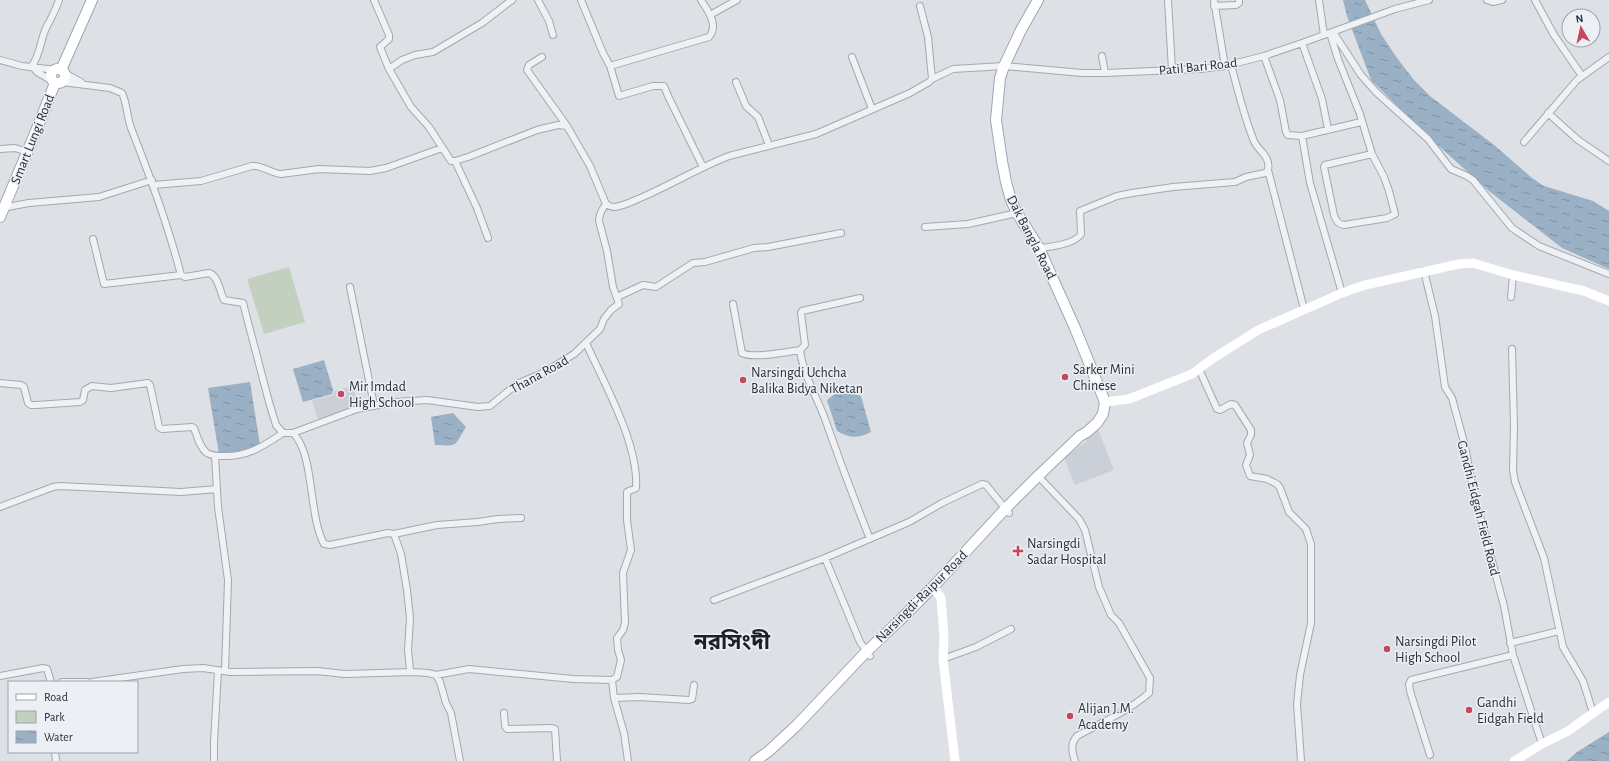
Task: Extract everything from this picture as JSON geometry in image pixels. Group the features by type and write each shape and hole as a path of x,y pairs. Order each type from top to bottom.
{"main road":[{"name":"Smart Lungi Road","path":"1,211 28,152 58,76 92,0"},
{"name":"Dak Bangla Road","path":"1038,0 1021,30 1000,78 996,120 1006,182 1017,213 1039,248 1075,328 1105,402"},
{"name":"Narsingdi-Raipur Road","path":"765,761 799,731 900,620 935,588 1080,436 1088,432 1097,423 1103,414 1105,402"},
{"name":"Narsingdi-Raipur Road","path":"755,761 769,751 868,654"}],"street":[{"path":"32,67 37,58 47,26 54,15 59,0"},
{"path":"374,0 389,34 389,39 380,47 389,69 411,107 429,127 451,160 455,161 477,208 488,238"},
{"path":"389,69 402,60 415,55 433,52 482,23 512,0"},
{"path":"538,0 549,22 553,35"},
{"path":"581,0 610,66 619,96 653,86 664,86 703,167"},
{"path":"610,66 708,37 714,31 710,15 701,0"},
{"path":"710,15 737,0"},
{"path":"1168,0 1172,70"},
{"path":"1239,0 1239,4 1236,5 1214,3 1228,65 1254,142 1263,152 1268,164 1268,170 1304,310"},
{"path":"1319,0 1331,33 1338,59 1360,114 1361,122 1372,154 1384,177 1395,214 1387,218 1344,225 1340,224 1336,221 1334,215 1324,167 1325,165 1372,154"},
{"name":"Patil Bari Road","path":"606,204 610,206 621,205 650,194 703,167 729,156 816,134 910,94 932,79 948,71 960,68 1004,66 1082,73 1105,73 1172,70 1228,65 1264,56 1331,33 1395,8 1429,0"},
{"path":"1487,0 1493,2 1502,0"},
{"path":"1535,0 1554,35 1582,76"},
{"path":"920,6 928,37 932,79"},
{"path":"1331,33 1361,75 1376,92 1428,138 1451,169 1473,180 1512,228 1539,246 1609,274"},
{"path":"1302,43 1322,99 1328,129"},
{"path":"1102,56 1105,73"},
{"path":"1264,56 1280,100 1286,132 1289,136 1302,136 1361,122"},
{"path":"542,57 529,65 527,70 567,126 590,166 606,204 599,217 599,221 607,251 612,287 617,297 643,285 656,287 693,263 705,262 754,248 780,245 841,233"},
{"path":"852,57 872,109"},
{"path":"1524,142 1567,91 1582,76 1609,58"},
{"path":"0,60 32,67 38,66 58,76"},
{"path":"32,67 37,72 110,88 122,93 130,126 152,182 174,248 181,275"},
{"path":"736,82 746,106 758,118 769,145"},
{"path":"1548,113 1578,140 1609,161"},
{"path":"455,161 537,130 558,125 567,126"},
{"path":"1302,136 1310,183 1342,293"},
{"path":"0,149 15,148 28,152"},
{"path":"1,211 29,203 99,197 152,182 201,181 252,166 260,166 274,174 330,168 370,171 386,168 442,148"},
{"path":"1039,248 1050,247 1075,240 1081,234 1080,211 1117,196 1173,187 1235,182 1246,177 1265,173 1268,170"},
{"path":"925,227 968,224 1017,213"},
{"path":"93,240 104,284 181,275 185,277 209,273 216,277 224,300 243,304 276,425 283,433"},
{"path":"1105,402 1129,399 1185,377 1258,330 1342,293 1365,285 1424,271 1472,263 1514,275 1584,291 1609,301"},
{"name":"Gandhi Eidgah Field Road","path":"1424,271 1435,316 1445,387 1452,398 1460,426 1476,505 1504,606 1513,655 1542,744"},
{"path":"1511,297 1514,275"},
{"path":"350,286 374,405"},
{"name":"Thana Road","path":"293,433 333,417 374,405 427,400 478,407 490,406 517,384 546,372 574,354 600,329 604,319 619,304 617,297"},
{"path":"733,304 742,353 745,355 756,356 800,350 805,344 802,311 860,298"},
{"path":"99,681 183,669 203,668 230,672 316,671 346,674 412,672 428,673 436,676 468,669 573,679 612,680 617,677 621,660 617,638 623,630 625,623 623,573 631,550 627,520 627,492 636,488 637,478 628,435 586,343"},
{"path":"1512,349 1514,425 1513,470 1515,482 1544,558 1558,631 1563,647 1583,681 1593,712"},
{"path":"800,350 812,391 824,418 834,448 870,539"},
{"path":"1199,369 1217,409 1223,409 1231,404 1235,405 1251,430 1251,435 1247,443 1250,455 1246,465 1250,476 1267,478 1277,484 1289,512 1303,525 1309,535 1311,544 1311,622 1300,675 1297,704 1301,761"},
{"path":"0,383 21,385 24,387 28,403 31,405 80,402 83,400 84,390 92,386 111,388 148,383 150,385 159,427 162,429 194,428 200,443 207,452 215,456 229,456 254,451 283,433 293,433 298,440 305,459 317,525 324,544 330,545 437,525 521,518"},
{"path":"214,761 214,742 228,580 218,507 215,456"},
{"path":"1040,478 1079,520 1085,530 1099,587 1111,615 1119,623 1150,678 1149,693 1132,708 1077,736 1072,744 1072,754 1075,761"},
{"path":"714,600 825,558 870,539 909,522 942,503 982,484 986,485 1007,511"},
{"path":"0,507 53,487 60,486 181,492 217,489"},
{"path":"394,534 401,554 407,590 410,618 408,650 410,670 412,672"},
{"path":"825,558 860,642 868,654"},
{"path":"935,588 941,598 943,612 943,660 955,761"},
{"path":"943,660 976,647 1011,629"},
{"path":"1510,643 1558,631"},
{"path":"1430,754 1410,691 1409,684 1411,680 1513,655"},
{"path":"0,676 43,668 47,669 52,681"},
{"path":"436,676 440,682 446,703 451,713 460,761"},
{"path":"612,680 614,698 624,733 628,761"},
{"path":"614,698 639,697 689,700 692,699 694,685"},
{"path":"1514,761 1542,744 1568,731 1609,702"},
{"path":"504,713 505,726 508,729 554,729 556,761"}],"shaded area":[{"path":"353,386 359,406 318,419 312,401 333,395 334,391"},
{"path":"1098,429 1114,470 1075,485 1064,458 1087,441 1085,435"}],"green space":[{"path":"289,267 305,322 264,334 247,279"}],"water":[{"path":"1343,0 1365,0 1381,34 1414,80 1430,96 1494,145 1532,178 1544,186 1593,201 1609,211 1609,269 1562,248 1489,191 1432,140 1371,80 1347,16"},
{"path":"324,360 333,390 332,394 303,402 293,369"},
{"path":"250,382 260,445 244,451 219,454 208,388"},
{"path":"840,390 861,396 871,432 862,436 854,437 837,431 827,400"},
{"path":"453,413 466,427 455,444 435,445 431,417"},
{"path":"1609,732 1609,761 1567,761 1577,752"}],"place":[{"name":"Sarker Mini Chinese","path":"1065,377"},
{"name":"Narsingdi Uchcha Balika Bidya Niketan","path":"743,380"},
{"name":"Mir Imdad High School","path":"341,394"},
{"name":"Narsingdi Sadar Hospital","path":"1018,551"},
{"name":"Narsingdi Pilot High School","path":"1387,649"},
{"name":"Gandhi Eidgah Field","path":"1469,710"},
{"name":"Alijan J.M. Academy","path":"1070,716"}],"district":[{"name":"নরসিংদী","path":"732,641"}]}
